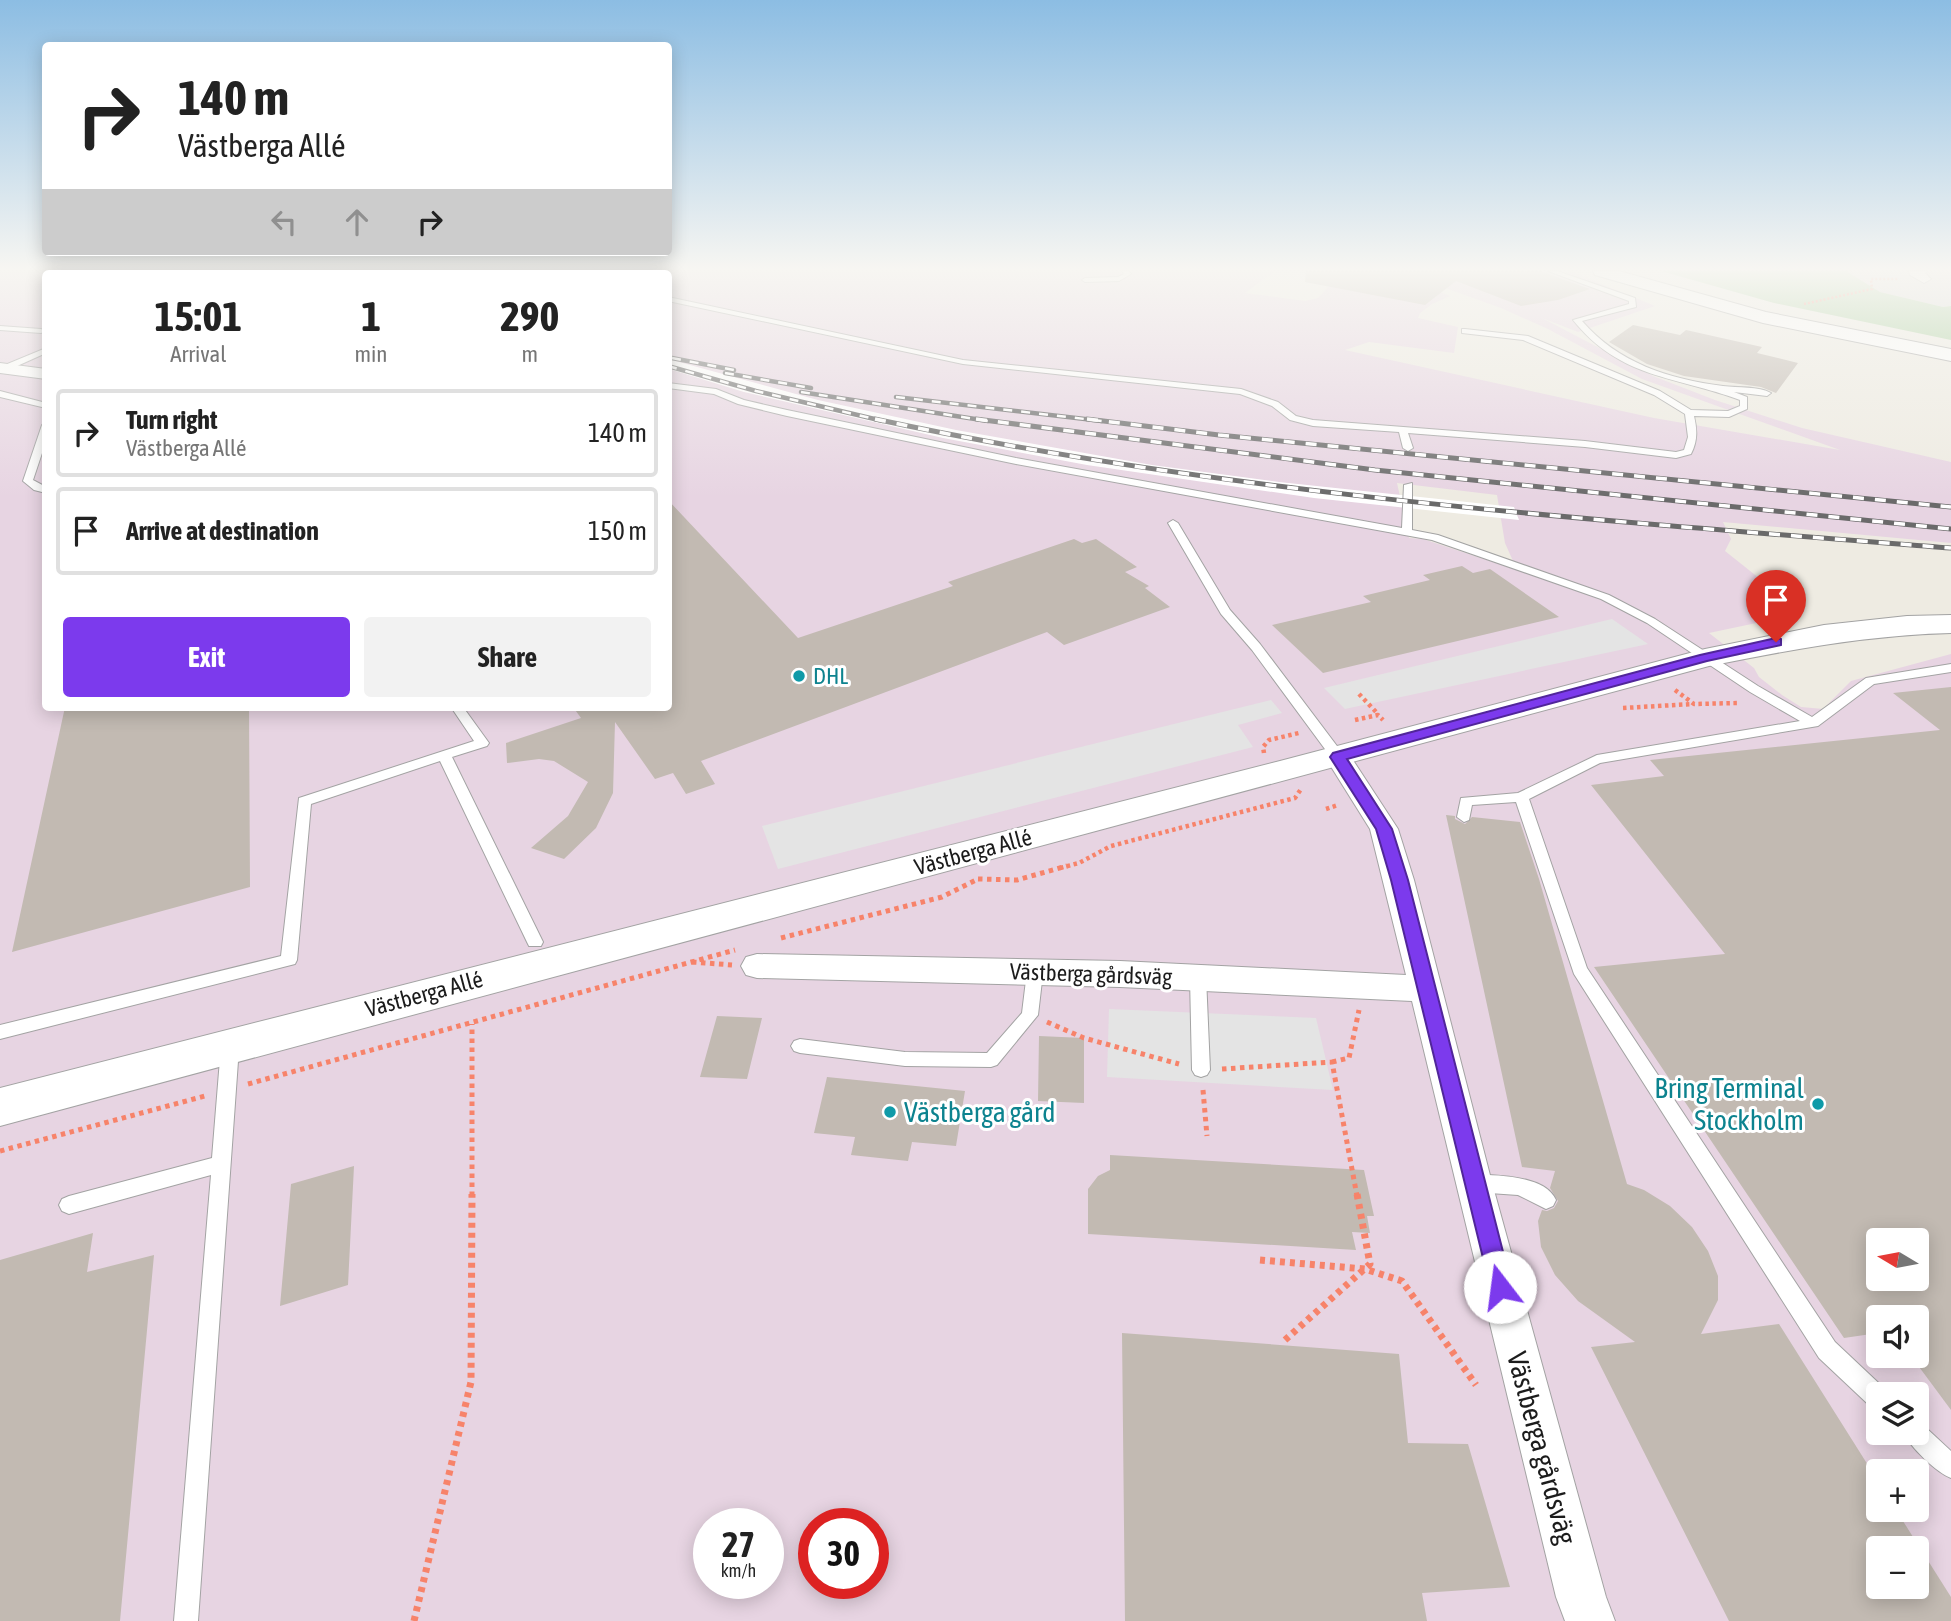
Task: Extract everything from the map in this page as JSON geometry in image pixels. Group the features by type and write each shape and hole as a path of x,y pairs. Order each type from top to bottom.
{"street":[{"path":"1910,347 1951,355"},
{"path":"1,372 42,374"},
{"name":"Västberga Allé","path":"0,1107 1338,757 1705,657 1824,634 1907,625 1951,624"},
{"name":"Västberga gårdsväg","path":"1338,757 1384,829 1399,880 1473,1183 1581,1597 1590,1621"},
{"name":"Västberga gårdsväg","path":"756,952 1035,972 1198,977 1425,989"}],"lane":[{"path":"890,347 962,362 1221,388 1263,398 1293,418 1303,421 1585,444 1676,455 1688,452 1691,447 1693,422 1689,413"},
{"path":"1546,347 1657,393 1689,413 1729,414 1744,407 1744,399 1649,370 1602,347"},
{"path":"1,372 42,352"},
{"path":"672,386 716,392 741,402 787,413 1004,458 1434,537 1605,597 1651,621 1813,723"},
{"path":"1715,388 1767,393"},
{"path":"0,394 42,405"},
{"path":"1403,431 1408,448"},
{"path":"42,437 28,481 42,489"},
{"path":"1407,531 1409,485"},
{"path":"1173,523 1225,612 1256,647 1338,757"},
{"path":"1464,817 1466,801 1521,797 1597,760 1813,723 1870,681 1951,668"},
{"path":"0,1032 289,960 304,801 482,743 460,711"},
{"path":"444,755 535,942"},
{"path":"1521,797 1580,970 1827,1350 1866,1387"},
{"path":"800,1046 905,1059 991,1060 1030,1015 1035,972"},
{"path":"1198,977 1201,1070"},
{"path":"186,1621 230,1045"},
{"path":"69,1205 221,1164"},
{"path":"1473,1183 1520,1186 1546,1200"},
{"path":"1928,1445 1951,1467"}],"path":[{"path":"1650,673 1693,704"},
{"path":"1359,694 1378,715"},
{"path":"1623,708 1778,702"},
{"path":"1265,754 1263,747 1269,740 1300,733"},
{"path":"690,962 701,965 756,952 942,897 960,890 989,871"},
{"path":"685,950 690,962"},
{"path":"0,1151 472,1024 690,962 756,952"},
{"path":"1030,1015 1084,1038 1201,1070 1332,1062 1349,1058 1363,985"},
{"path":"414,1621 471,1382 472,1024"},
{"path":"1285,1340 1370,1264 1332,1062"},
{"path":"1201,1070 1207,1136"},
{"path":"1260,1260 1365,1269 1402,1281 1476,1385"}],"shaded area":[{"path":"0,347 42,347 42,711 672,711 672,347 1355,347 1345,350 1654,418 1840,450 1642,379 1581,347 1597,347 1653,376 1715,400 1802,428 1951,462 1951,543 1723,522 1731,539 1725,551 1803,613 1709,633 1754,668 1759,677 1782,695 1801,707 1823,709 1851,681 1951,654 1951,1621 0,1621","holes":["1397,483 1497,495 1505,543 1517,570 1423,539 1409,538"]},
{"path":"1405,347 1455,347 1454,353"},
{"path":"1612,619 1648,644 1345,709 1324,688"},
{"path":"1271,700 1282,713 1238,725 1253,747 778,869 762,826"},
{"path":"1109,1009 1316,1018 1333,1090 1107,1077"}],"pier":[{"path":"672,360 818,400 956,430 1152,465 1279,482 1514,507 1519,520 1314,498 1087,465 943,438 744,392 672,370"}],"building":[{"path":"1617,347 1760,347 1757,353 1798,363 1776,393 1761,387 1684,376 1647,364"},
{"name":"DHL","path":"672,504 798,638 953,586 948,582 1074,539 1082,543 1096,539 1137,567 1125,572 1149,586 1145,588 1170,607 1064,645 1047,632 701,761 715,784 686,794 673,773 655,779 615,722 613,793 596,828 564,859 531,848 568,816 588,782 554,761 539,759 507,763 506,743 581,718 576,711 672,711"},
{"path":"1462,566 1473,573 1490,569 1559,617 1323,673 1272,625 1371,602 1363,596 1430,580 1423,575"},
{"name":"Bring Terminal Stockholm","path":"1951,687 1951,1410 1920,1368 1929,1368 1929,1305 1866,1305 1866,1335 1844,1338 1594,967 1725,954 1591,785 1664,776 1650,760 1940,730 1893,693"},
{"path":"64,711 249,711 250,887 12,952"},
{"path":"1446,815 1455,816 1455,819 1465,824 1472,817 1520,822 1627,1184 1644,1190 1670,1206 1692,1227 1708,1251 1718,1276 1718,1300 1701,1334 1779,1324 1866,1462 1866,1522 1904,1522 1912,1536 1866,1536 1866,1599 1929,1599 1929,1562 1951,1597 1951,1621 1729,1621 1591,1347 1635,1342 1578,1301 1555,1275 1541,1247 1538,1221 1542,1210 1554,1208 1558,1201 1550,1188 1555,1171 1522,1167"},
{"path":"717,1016 762,1018 747,1079 700,1077"},
{"path":"1039,1036 1084,1038 1084,1103 1038,1101"},
{"name":"Västberga gård","path":"827,1077 965,1091 956,1146 912,1142 908,1161 851,1155 855,1137 814,1133"},
{"path":"1110,1155 1364,1170 1374,1216 1367,1216 1370,1233 1352,1232 1356,1250 1088,1234 1088,1189 1098,1176 1110,1170"},
{"path":"354,1166 348,1285 280,1306 291,1184"},
{"path":"93,1233 87,1272 154,1255 120,1621 0,1621 0,1260"},
{"path":"1122,1333 1399,1354 1408,1443 1468,1444 1510,1587 1422,1593 1427,1621 1125,1621"}],"railway":[{"path":"672,358 734,370"},
{"path":"672,367 756,391 883,421"},
{"path":"725,373 811,388"},
{"path":"801,392 988,421"},
{"path":"896,397 1102,421"},
{"path":"875,419 1008,445 1276,486 1546,515 1951,548"},
{"path":"976,419 1375,470 1951,529"},
{"path":"1087,419 1219,435 1951,507"}],"place":[{"name":"DHL","path":"799,676"},
{"name":"Bring Terminal Stockholm","path":"1818,1104"},
{"name":"Västberga gård","path":"890,1112"}],"route":[{"path":"1500,1287 1384,829 1338,757 1705,657 1776,642"}]}
